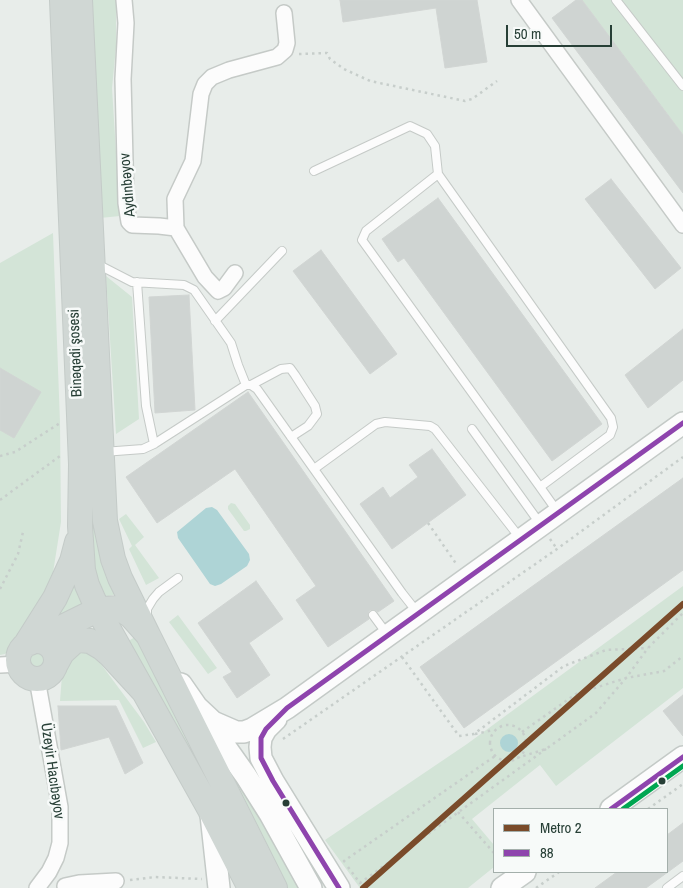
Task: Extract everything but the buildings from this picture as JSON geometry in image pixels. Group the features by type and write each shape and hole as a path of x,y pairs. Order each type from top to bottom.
{"main road":[{"name":"Binəqədi şosesi","path":"62,0 81,464 80,526 83,570 87,585 98,610 144,692"},
{"name":"Binəqədi şosesi","path":"80,0 105,521 113,559 128,596 275,888"},
{"path":"197,707 213,722 236,732 252,729 287,708 683,423"},
{"path":"18,655 46,613 63,581 72,561 80,526"},
{"path":"18,655 98,610 119,608 126,612 152,642 246,776 270,814 311,888"},
{"path":"18,655 26,674 37,679 49,675 62,653 74,642 80,640 90,641 110,655 144,692 210,810 250,888"},
{"path":"18,655 42,642 49,645 55,652 56,664"},
{"path":"287,708 266,729 260,747 261,758 273,781 339,888"},
{"path":"612,808 683,757"},
{"path":"210,810 219,888"},
{"path":"502,888 524,873"}],"street":[{"name":"Aydınbəyov","path":"124,0 126,23 123,79 126,203 129,222 132,225 176,228"},
{"path":"519,0 683,225"},
{"path":"235,273 224,288 218,291 205,276 176,228 175,199 193,161 201,94 205,84 212,77 229,70 277,57 286,50 284,13"},
{"name":"Üzeyir Hacıbəyov","path":"36,888 49,872 56,858 60,843 60,807 37,679"},
{"path":"49,872 66,887 79,883 121,881"}],"lane":[{"path":"616,0 683,86"},
{"path":"314,170 410,126 427,134 435,146 438,174 610,418 613,427 610,435 540,488"},
{"path":"438,174 366,231 362,240 558,512"},
{"path":"215,321 282,251"},
{"path":"93,262 132,282 184,285 194,290 231,343 238,365 249,385 257,389 418,613"},
{"path":"137,282 146,406 154,444"},
{"path":"101,452 135,450 154,444 249,385 282,369 290,368 316,406 318,414 308,426 292,438"},
{"path":"314,469 376,424 385,422 430,426 435,429 521,540"},
{"path":"472,429 541,525"},
{"path":"152,642 146,618 148,609 159,592 178,578"},
{"path":"373,615 388,635"},
{"path":"667,888 683,876"}],"path":[{"path":"286,50 300,54 327,53 330,59 344,69 370,81 466,101 472,99 497,80"},
{"path":"0,456 15,452 60,423"},
{"path":"0,500 60,456"},
{"path":"282,739 557,549 683,458"},
{"path":"428,523 467,578"},
{"path":"0,589 18,554 23,532"},
{"path":"338,854 360,883 596,713 626,678 648,648 683,614"},
{"path":"474,734 564,666 606,650 648,648"},
{"path":"522,732 576,694 626,678 664,671 683,656"},
{"path":"402,657 459,736 495,730 506,725 517,728 522,732 525,737 525,749 517,758"},
{"path":"495,730 490,740 490,746 495,756 506,761 546,750"},
{"path":"344,861 495,756"},
{"path":"649,808 683,784"},
{"path":"458,812 493,852"},
{"path":"536,888 558,873"},
{"path":"121,881 155,877"}],"green space":[{"path":"90,0 116,0 116,47 112,88 120,216 100,218"},
{"path":"582,0 683,0 683,135"},
{"path":"53,233 60,423 61,522 52,579 18,642 5,654 0,655 0,263"},
{"path":"106,276 132,297 139,419 116,434"},
{"path":"89,503 101,553 117,594 104,597 90,564"},
{"path":"231,503 235,504 250,525 250,529 244,531 228,509"},
{"path":"126,514 144,537 135,545 159,578 146,585 129,549 132,546 119,519"},
{"path":"75,569 83,604 49,626"},
{"path":"683,586 683,688 556,786 540,765 472,819 493,844 493,868 468,888 360,888 325,840 467,744"},
{"path":"178,615 217,668 208,674 169,622"},
{"path":"135,637 140,639 227,815 129,647 130,640"},
{"path":"79,648 92,652 144,722 156,742 143,748 119,700 60,701 63,662"},
{"path":"34,649 42,649 49,656 49,664 42,671 34,671 27,664 27,656"},
{"path":"207,736 239,777 300,888 284,888"}],"water":[{"path":"212,507 217,510 249,554 250,560 247,566 215,586 210,584 178,538 177,532 206,508"},
{"path":"505,734 513,734 518,739 516,750 505,752 500,747 500,739"}],"metro line":[{"name":"2","path":"363,888 683,604"}],"transit line":[{"name":"88","path":"339,888 273,781 261,758 261,738 266,729 287,708 683,423"},
{"name":"88","path":"612,808 683,757"},
{"path":"624,808 683,766"}]}
